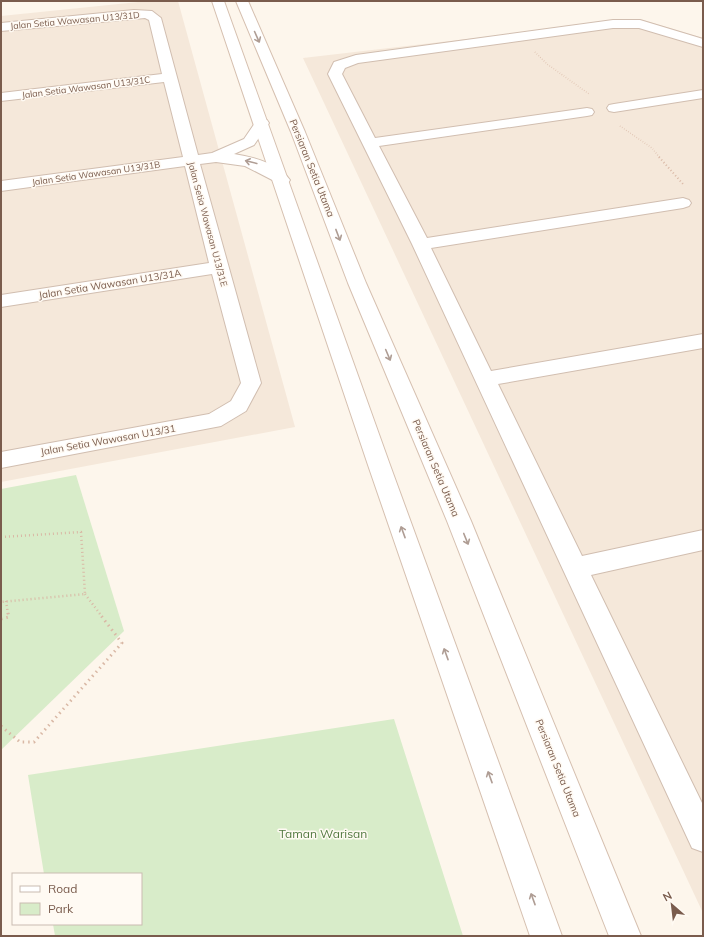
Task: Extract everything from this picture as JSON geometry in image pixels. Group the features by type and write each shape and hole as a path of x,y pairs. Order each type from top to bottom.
{"street":[{"path":"218,1 282,180 379,465 546,936"},
{"name":"Persiaran Setia Utama","path":"242,1 298,132 357,283 459,522 625,936"},
{"name":"Jalan Setia Wawasan U13/31D","path":"1,27 134,14 148,14"},
{"name":"Jalan Setia Wawasan U13/31E","path":"148,14 155,18 219,267 251,383 240,406 214,421"},
{"path":"703,43 660,29 640,24 628,23 346,62 339,65 335,74 368,143 421,244 703,836"},
{"name":"Jalan Setia Wawasan U13/31C","path":"1,97 170,77"},
{"path":"614,108 703,94"},
{"path":"368,143 587,112"},
{"path":"215,157 249,142 262,123"},
{"path":"215,157 257,163 269,169 282,180"},
{"name":"Jalan Setia Wawasan U13/31B","path":"1,186 215,157"},
{"path":"421,244 683,204"},
{"name":"Jalan Setia Wawasan U13/31A","path":"1,301 219,267"},
{"path":"485,380 703,341"},
{"name":"Jalan Setia Wawasan U13/31","path":"1,460 214,421"},
{"path":"575,568 703,540"}],"path":[{"path":"1,537 82,532 85,594 122,643 34,742 20,742 1,726"},
{"path":"1,602 85,594"},
{"path":"1,619 9,617 6,601"}],"shaded area":[{"path":"148,1 178,1 295,427 1,482 1,16"},
{"path":"640,19 703,38 703,913 303,58"}],"green space":[{"path":"76,475 124,631 1,750 1,489"},
{"name":"Taman Warisan","path":"394,719 463,936 55,936 53,925 142,925 142,873 44,873 28,775"}]}
